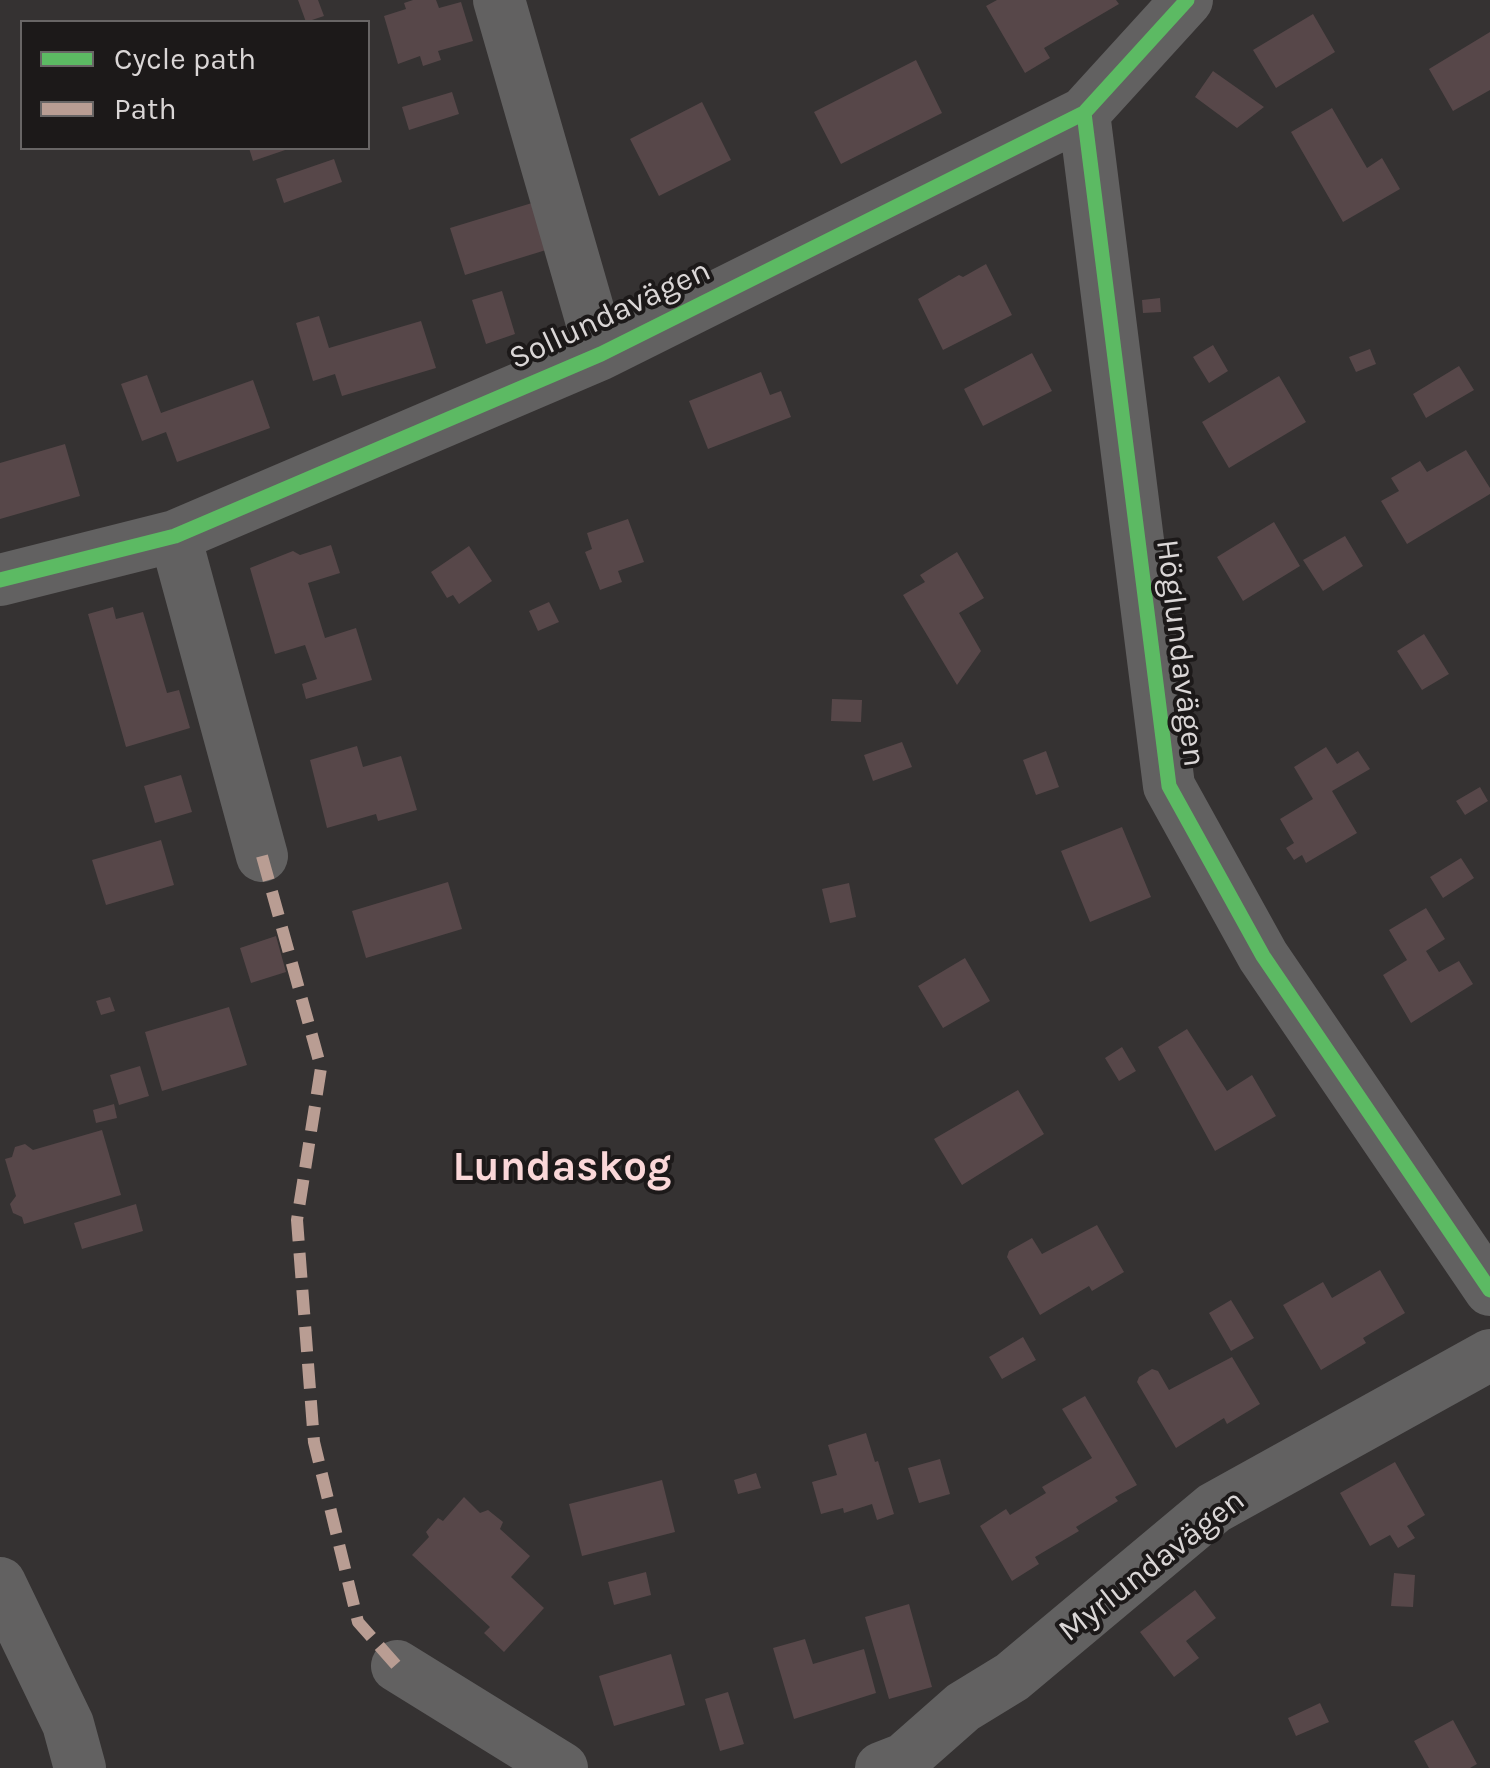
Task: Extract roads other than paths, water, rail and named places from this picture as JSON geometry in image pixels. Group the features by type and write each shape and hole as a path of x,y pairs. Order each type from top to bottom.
{"street":[{"name":"Sollundavägen","path":"500,0 601,354"},
{"name":"Sollundavägen","path":"0,580 175,536 601,354 1084,113 1187,0"},
{"name":"Höglundavägen","path":"1084,113 1170,786 1262,956 1490,1290"},
{"path":"175,536 262,856"},
{"name":"Myrlundavägen","path":"881,1768 904,1758 963,1707 1012,1677 1214,1508 1490,1355"},
{"path":"0,1584 68,1724 80,1768"},
{"path":"396,1666 562,1768"}],"district":[{"name":"Lundaskog","path":"562,1168"}]}
